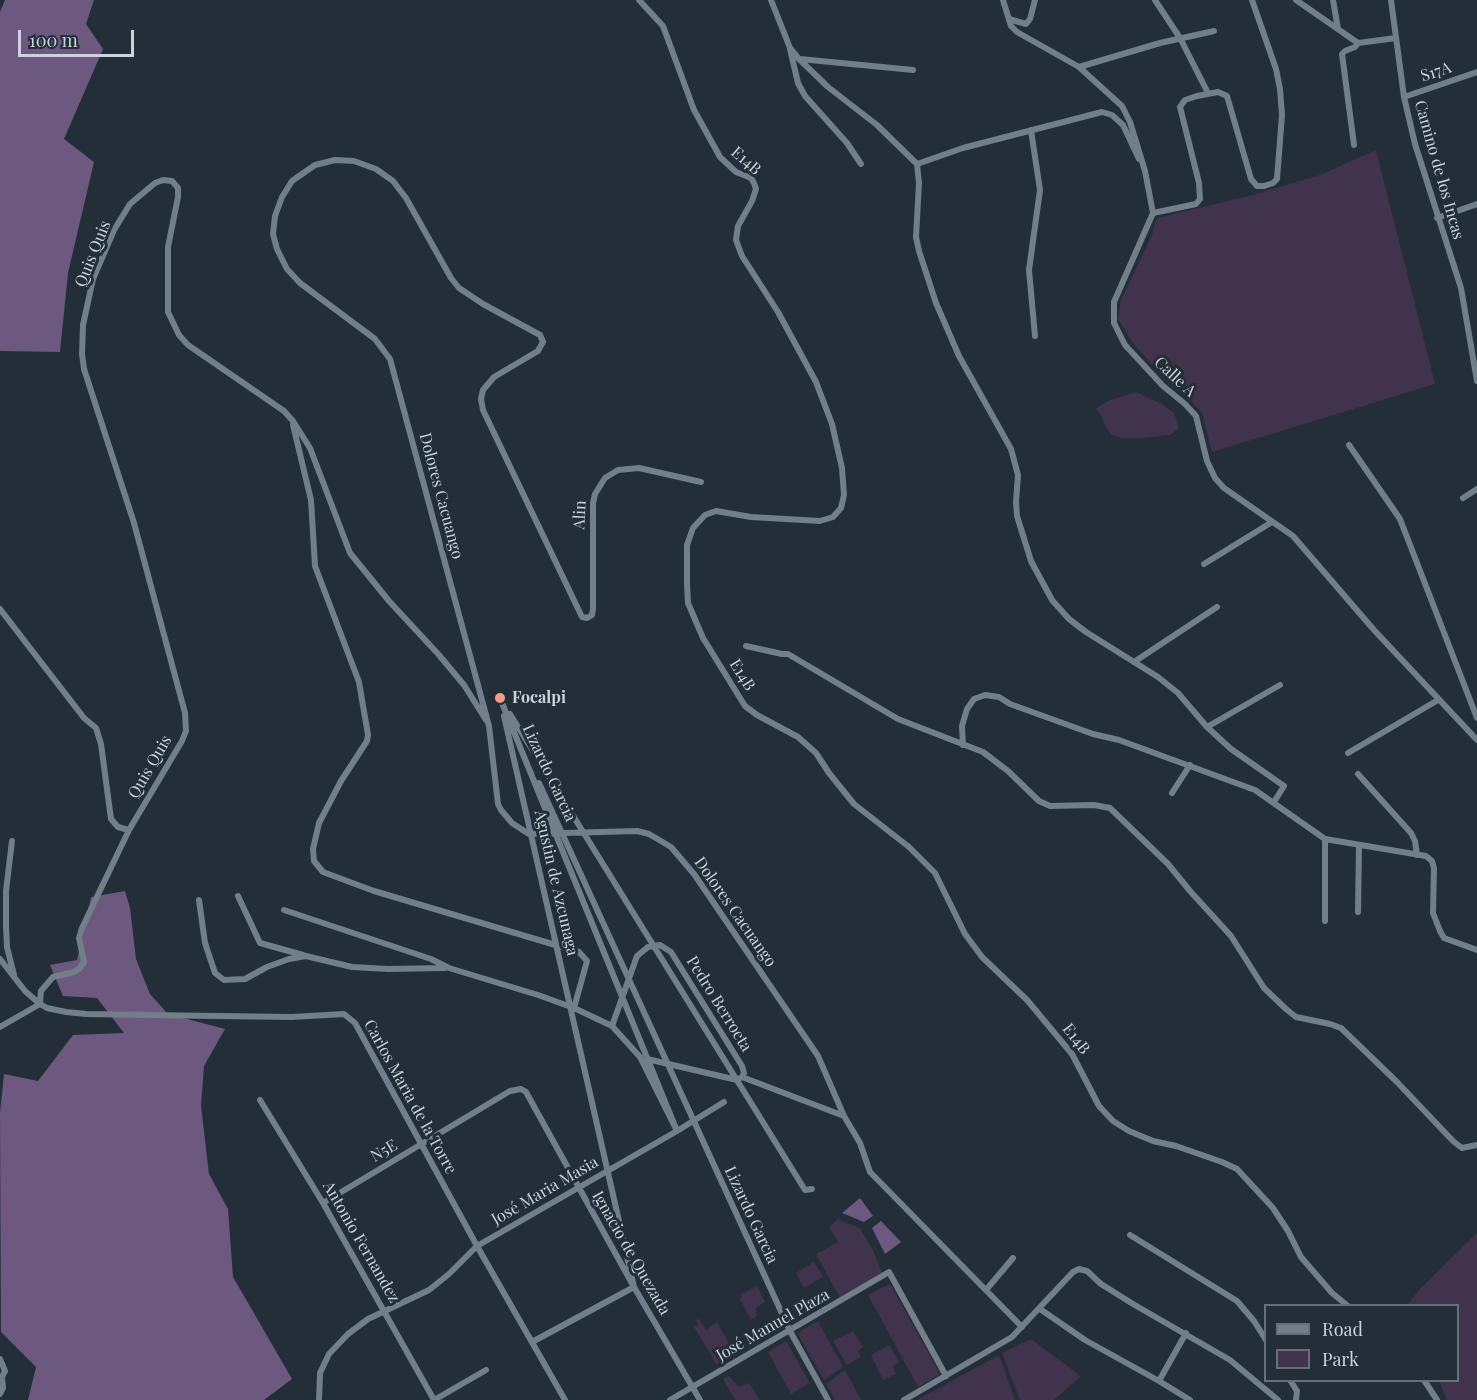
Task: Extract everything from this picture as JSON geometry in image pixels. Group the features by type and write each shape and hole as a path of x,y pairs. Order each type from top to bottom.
{"street":[{"name":"E14B","path":"639,0 663,26 694,110 720,157 736,172 751,178 754,183 756,189 738,226 736,240 742,256 778,312 816,382 832,423 843,468 844,495 841,508 833,517 820,521 751,517 716,511 705,515 693,528 687,545 688,603 703,638 745,706 798,737 816,753 854,804 909,847 935,873 965,934 982,957 1027,1000 1072,1054 1099,1106 1129,1131 1153,1141 1206,1156 1237,1169 1273,1208 1288,1230 1301,1257 1332,1293 1347,1304"},
{"path":"771,0 790,48 798,83 805,96 847,143 861,164"},
{"path":"1003,0 1011,26 1017,32 1079,67 1122,106 1130,122 1145,171 1153,213 1196,204 1200,199 1199,183 1180,107 1185,100 1208,93 1218,92 1227,96 1251,179 1257,186 1273,183 1277,179 1282,115 1280,89 1276,69 1252,0"},
{"path":"1009,19 1026,24 1030,19 1035,0"},
{"path":"1155,0 1180,38 1208,93"},
{"path":"1296,0 1358,43"},
{"path":"1333,0 1338,29"},
{"name":"Camino de los Incas","path":"1391,0 1404,97 1414,144 1461,288 1477,381"},
{"path":"1079,67 1180,38 1214,31"},
{"path":"1354,145 1342,54 1358,43 1396,38"},
{"path":"790,48 828,87 877,125 917,164 919,183 916,237 919,251 936,303 959,356 1011,449 1018,475 1017,516 1031,561 1052,600 1069,619 1086,632 1178,693 1207,727 1232,749 1284,786 1274,802"},
{"path":"799,59 913,70"},
{"name":"S17A","path":"1404,97 1477,72"},
{"path":"917,164 963,148 1097,112 1112,115 1127,131 1145,171"},
{"path":"1031,130 1040,190 1029,270 1035,336"},
{"name":"Dolores Cacuango","path":"587,618 579,614 483,410 481,399 483,390 494,377 538,351 543,342 540,335 459,288 451,278 406,198 393,182 376,169 354,161 336,160 315,165 292,182 282,197 275,216 273,234 277,249 287,269 300,283 375,339 390,359 489,726 498,804 512,823 520,830 531,834 643,832 671,848 685,862 818,1056 844,1116 860,1143 870,1172 1023,1327"},
{"name":"Quis Quis","path":"40,1004 41,991 53,977 74,972 84,962 79,938 82,928 129,830 182,741 186,721 134,524 84,369 82,339 93,279 114,230 130,204 155,183 163,180 172,182 177,188 178,198 168,248 168,312 178,335 188,345 284,411 293,422 310,448 350,553 389,601 464,685 489,726"},
{"path":"1437,218 1477,204"},
{"name":"Calle A","path":"1153,213 1114,302 1114,323 1125,345 1196,416 1207,460 1215,478 1224,488 1293,536 1374,630 1477,740"},
{"path":"1469,335 1477,332"},
{"path":"293,422 311,500 315,566 359,682 368,735 367,741 340,782 319,823 313,849 314,861 323,872 374,891 579,952 587,961 572,1007"},
{"path":"1349,445 1400,519 1477,718"},
{"name":"Alin","path":"587,618 592,615 593,609 593,503 595,494 605,478 618,470 639,468 701,482"},
{"path":"1463,498 1477,489"},
{"path":"1204,564 1272,522"},
{"path":"1134,662 1217,607"},
{"path":"0,609 84,718 96,728 101,744 111,819 118,827 129,830"},
{"path":"746,646 788,654 898,719 983,752 1008,771 1039,801 1050,806 1094,805 1110,808 1168,864 1231,936 1264,988 1286,1009 1296,1017 1341,1028 1453,1141 1462,1148 1477,1144"},
{"path":"1207,727 1280,685"},
{"path":"963,745 962,726 967,709 974,699 985,695 999,697 1010,704 1190,765 1255,790 1325,839 1426,856 1432,861 1434,868 1433,914 1440,931 1444,938 1477,950"},
{"name":"Agustin de Azcunaga","path":"500,698 740,1079 805,1190 812,1189"},
{"name":"Agustin de Azcunaga","path":"500,698 634,1287"},
{"name":"Lizardo Garcia","path":"500,698 559,833 629,979 790,1331 828,1400"},
{"path":"1348,753 1438,700"},
{"path":"1172,793 1190,765"},
{"path":"1358,774 1411,833 1418,855"},
{"name":"Lizardo Garcia","path":"559,833 622,997 677,1131"},
{"path":"1325,839 1325,921"},
{"path":"12,841 6,891 6,926 7,947 15,978"},
{"path":"1358,912 1359,846"},
{"path":"238,896 260,943 352,967 449,968"},
{"path":"199,900 204,943 215,973 224,980 245,979 267,967 306,956"},
{"path":"284,910 431,959 449,968 572,1007 612,1026 640,1057 677,1131"},
{"path":"612,1026 637,956 641,950 654,945"},
{"name":"Pedro Berroeta","path":"654,945 660,945 671,952 742,1066 744,1073 740,1079"},
{"path":"0,959 40,1004 0,1027"},
{"name":"Carlos Maria de la Torre","path":"40,1004 66,1012 86,1014 292,1017 344,1014 355,1023 477,1246 565,1400"},
{"name":"Pedro Berroeta","path":"640,1057 740,1079 844,1116"},
{"name":"N5E","path":"323,1203 510,1091 521,1089"},
{"name":"Ignacio de Quezada","path":"521,1089 526,1092 578,1188 700,1400"},
{"name":"Antonio Fernandez","path":"260,1100 323,1203 434,1400"},
{"name":"José Maria Masia","path":"319,1400 320,1373 329,1354 348,1334 368,1319 429,1290 477,1246 724,1102"},
{"path":"1130,1236 1237,1301 1264,1337"},
{"path":"986,1290 1013,1258"},
{"path":"904,1400 1012,1337 1073,1272 1079,1269 1084,1269 1102,1286 1230,1360 1278,1400"},
{"name":"José Manuel Plaza","path":"670,1400 889,1272 946,1376"},
{"path":"532,1342 634,1287"},
{"path":"1040,1309 1084,1340 1159,1380 1190,1400"},
{"path":"1159,1380 1186,1333"},
{"path":"0,1359 5,1371 0,1394"},
{"path":"434,1400 486,1370"},
{"path":"1291,1382 1296,1391 1296,1400"},
{"path":"1425,1382 1437,1400"}],"green space":[{"path":"1376,150 1435,384 1212,452 1202,413 1167,381 1133,343 1118,319 1121,300 1152,235 1157,218 1249,196 1320,175"},
{"path":"1136,392 1162,404 1174,413 1179,428 1170,435 1142,438 1122,438 1112,435 1105,426 1100,413 1095,409 1108,401"},
{"path":"838,1219 860,1228 873,1250 882,1273 840,1298 816,1254 838,1242 829,1227"},
{"path":"1477,1233 1477,1400 1447,1400 1439,1382 1459,1382 1459,1304 1408,1304"},
{"path":"814,1262 823,1277 804,1288 796,1273"},
{"path":"890,1284 940,1374 918,1387 868,1295"},
{"path":"757,1286 765,1302 756,1308 757,1316 751,1320 740,1295"},
{"path":"699,1319 706,1330 717,1322 735,1354 717,1365 694,1327 698,1325 696,1320"},
{"path":"818,1321 843,1367 824,1380 797,1333"},
{"path":"853,1331 863,1347 858,1351 861,1357 847,1365 833,1341"},
{"path":"1031,1339 1081,1376 1054,1400 1020,1400 1002,1353"},
{"path":"786,1341 810,1383 791,1394 768,1352"},
{"path":"889,1345 899,1362 893,1366 896,1374 883,1380 871,1355"},
{"path":"999,1355 1015,1400 917,1400"},
{"path":"845,1370 861,1400 835,1400 826,1384"},
{"path":"729,1376 739,1387 749,1383 760,1400 735,1400 723,1379"}],"shaded area":[{"path":"5,0 94,0 86,24 103,49 64,139 94,162 68,273 60,352 0,351 0,12"},
{"path":"125,891 130,908 136,959 150,994 168,1014 225,1029 204,1066 201,1106 209,1174 228,1209 233,1277 292,1379 264,1400 28,1400 36,1367 1,1332 0,1113 4,1074 38,1081 73,1035 124,1033 97,998 63,996 50,965 77,960 91,897"},
{"path":"860,1198 873,1216 864,1222 842,1213"},
{"path":"881,1221 901,1242 885,1254 872,1228"}],"place":[{"name":"Focalpi","path":"500,698"}]}
